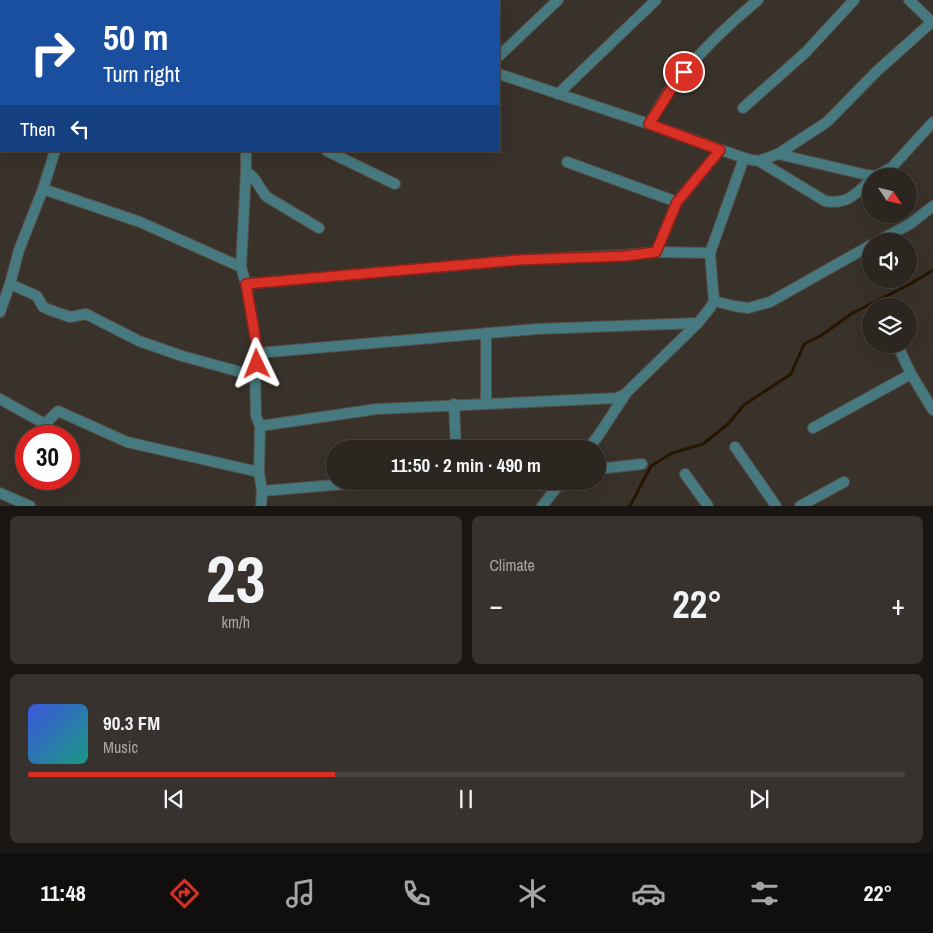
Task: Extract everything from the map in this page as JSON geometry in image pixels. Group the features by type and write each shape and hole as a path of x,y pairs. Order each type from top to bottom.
{"street":[{"path":"500,55 558,0"},
{"path":"558,94 656,0"},
{"path":"649,124 677,80 726,27 758,0"},
{"path":"743,108 806,52 854,0"},
{"path":"759,161 778,154 827,122 877,71 932,21 908,0"},
{"path":"500,74 720,150 759,161 825,201 835,203 849,199 862,188"},
{"path":"890,168 933,122"},
{"path":"656,252 677,202 720,150"},
{"path":"0,312 19,250 43,189 55,152"},
{"path":"246,152 241,267 246,284 258,354 255,376 256,416 260,426 259,472 262,491 261,506"},
{"path":"329,152 395,184"},
{"path":"778,154 862,174"},
{"path":"595,440 626,394 698,323 714,301 710,253 744,158"},
{"path":"566,162 677,202"},
{"path":"246,172 253,175 262,192 267,197 319,228"},
{"path":"43,189 140,222 241,267"},
{"path":"893,233 910,224 933,206"},
{"path":"714,301 748,308 770,302 862,250"},
{"path":"246,284 518,260 625,256 656,252 710,253"},
{"path":"10,284 37,296 43,307 50,310 70,317 86,314 139,341 182,356 255,376"},
{"path":"258,354 537,329 698,323"},
{"path":"486,333 486,404"},
{"path":"901,353 911,374 933,410"},
{"path":"813,428 911,374"},
{"path":"260,426 377,409 617,398 626,394"},
{"path":"0,399 45,424 58,411 127,442 259,472"},
{"path":"454,404 456,440"},
{"path":"736,447 776,506"},
{"path":"606,468 642,464"},
{"path":"685,474 708,506"},
{"path":"800,506 844,482"},
{"path":"262,491 326,486"},
{"path":"542,506 555,490"},
{"path":"0,493 30,506"}],"waterway":[{"path":"630,506 651,466 672,453 703,444 728,424 744,405 791,374 804,344 822,335 851,314 912,283 933,270"}],"route":[{"path":"257,364 258,354 246,284 518,260 625,256 656,252 677,202 720,150 649,124 684,72"}]}
